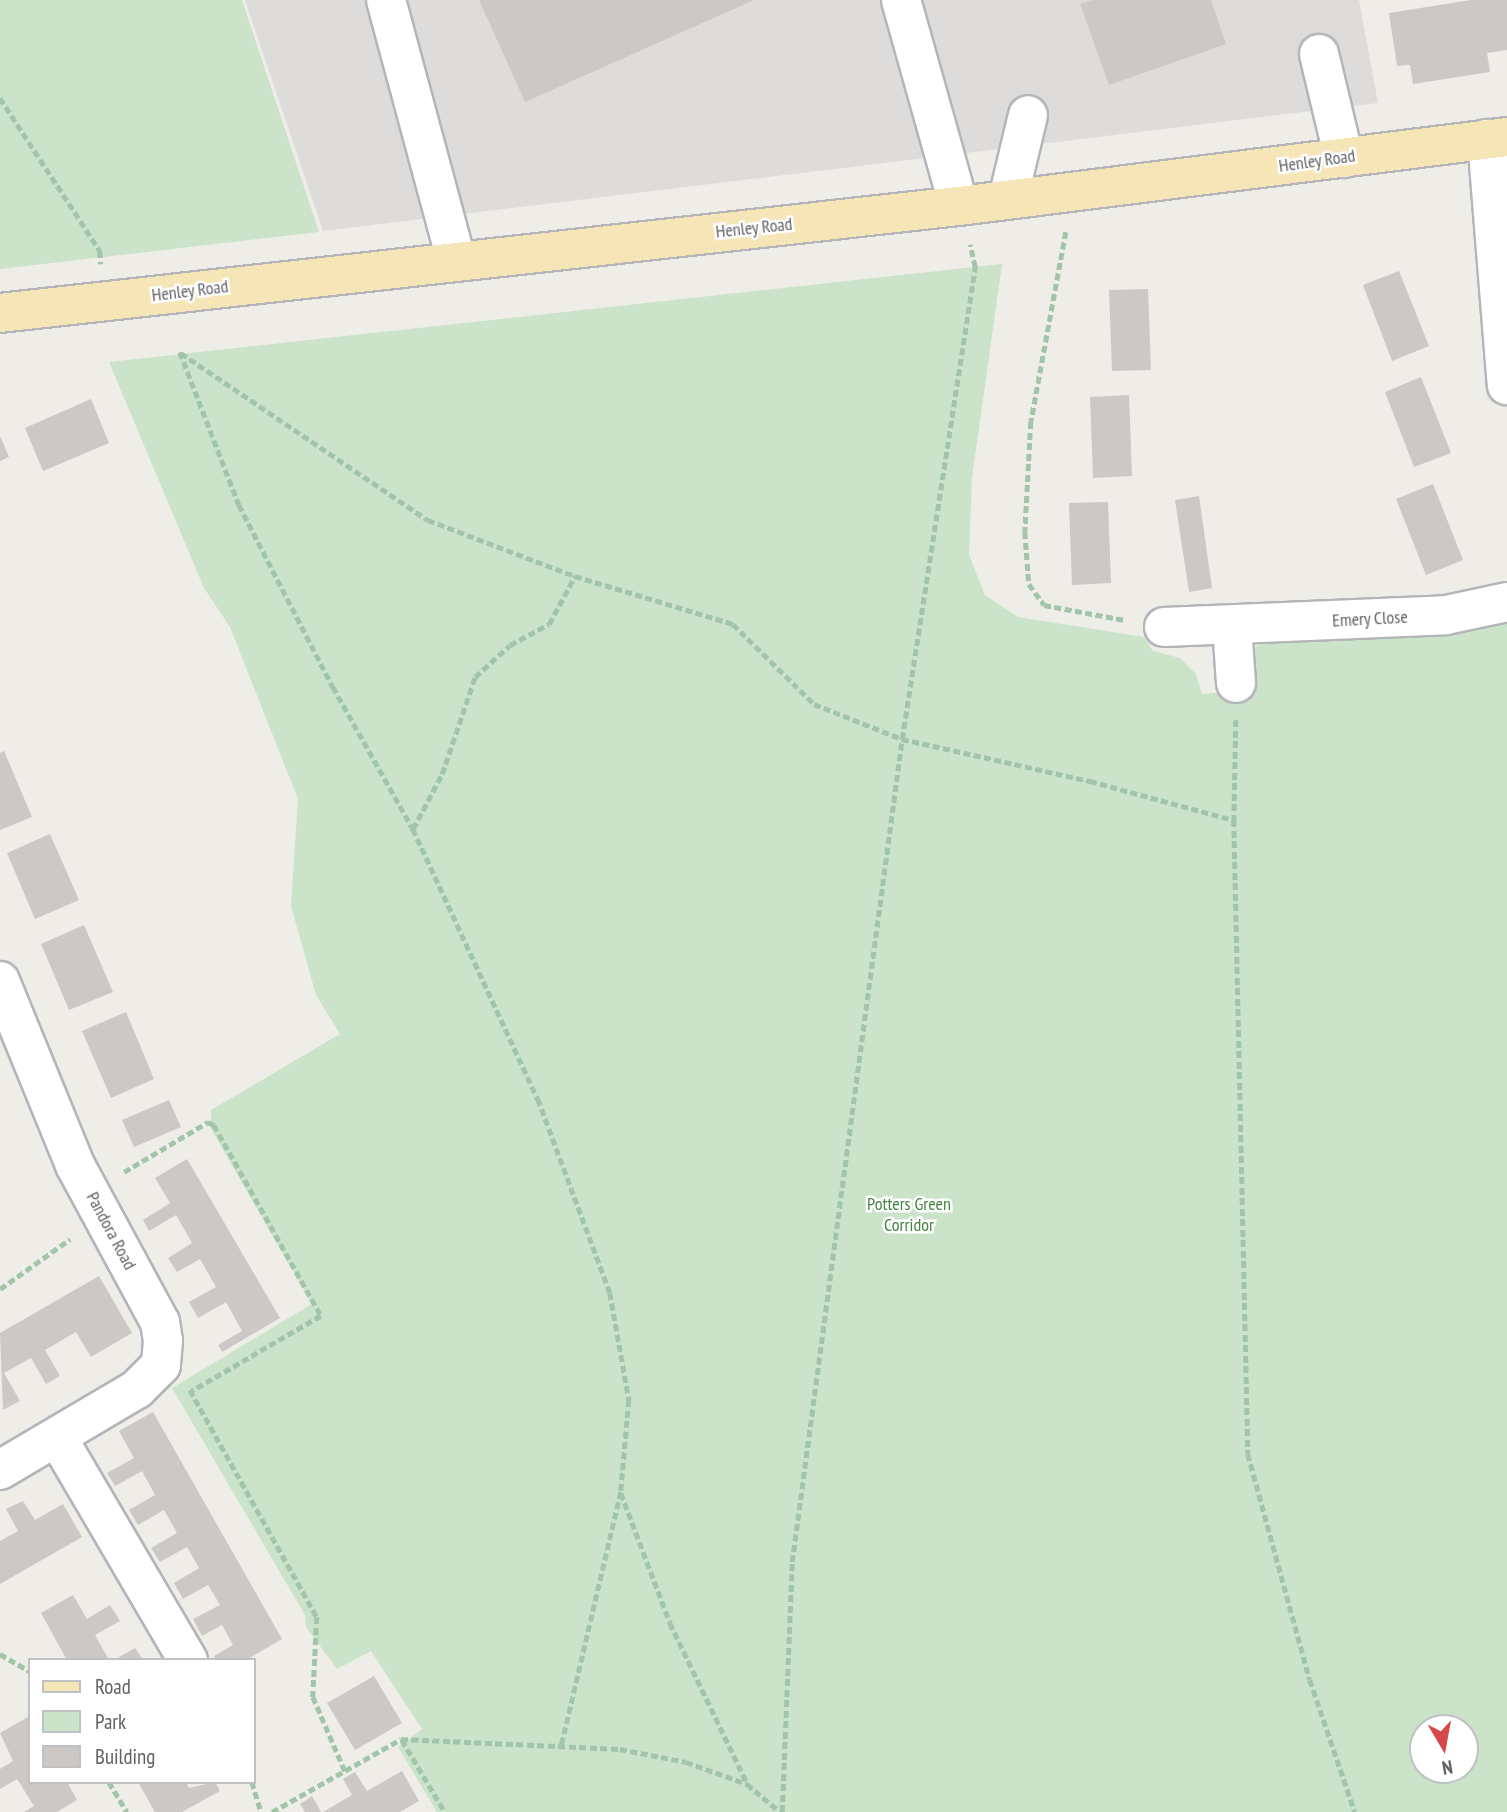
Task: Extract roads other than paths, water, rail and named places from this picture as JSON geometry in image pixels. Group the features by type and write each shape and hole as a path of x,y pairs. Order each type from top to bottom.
{"main road":[{"name":"Henley Road","path":"0,313 456,259 959,206 1497,138"}],"street":[{"path":"386,0 456,259"},
{"path":"901,0 959,206"},
{"path":"1319,54 1344,158"},
{"path":"1008,199 1028,115"},
{"path":"1497,138 1507,385"},
{"name":"Emery Close","path":"1164,627 1446,615 1507,602"},
{"path":"1232,626 1236,683"},
{"name":"Pandora Road","path":"0,981 10,1028 96,1204 160,1322 161,1365 137,1389 57,1437"},
{"path":"0,1470 57,1437 187,1658"}],"park label":[{"name":"Potters Green Corridor","path":"909,1215"}]}
